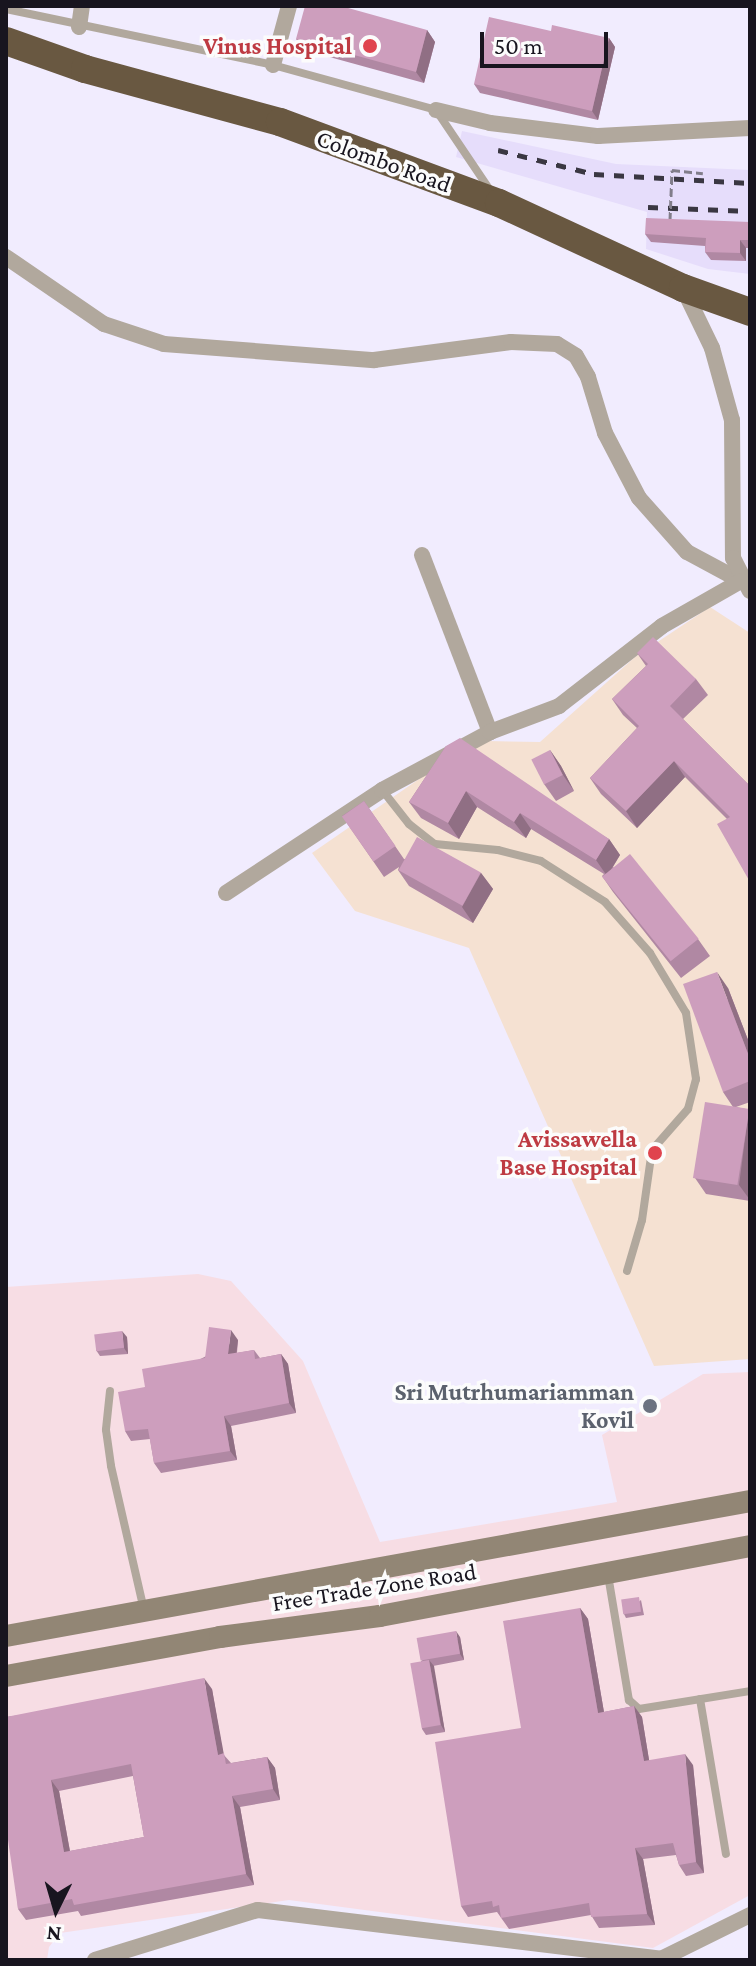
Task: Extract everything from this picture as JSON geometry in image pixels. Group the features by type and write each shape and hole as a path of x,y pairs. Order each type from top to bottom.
{"highway":[{"name":"Colombo Road","path":"6,41 85,69 280,122 499,203 683,288 750,312"}],"street":[{"path":"79,27 82,6"},
{"path":"273,65 289,6"},
{"path":"436,110 490,123 598,136 750,128"},
{"path":"6,257 104,324 164,344 374,360 511,342 557,344 576,356 588,377 605,433 639,498 687,552 746,586"},
{"path":"683,288 712,348 732,420 733,558 746,586"},
{"path":"422,555 490,732"},
{"path":"226,893 382,790 490,732 559,706 662,626 746,586"},
{"name":"Free Trade Zone Road","path":"6,1636 370,1574 750,1501"},
{"name":"Free Trade Zone Road","path":"6,1676 220,1637 380,1616 607,1570 750,1546"},
{"path":"95,1960 258,1910 661,1959 750,1915"}],"lane":[{"path":"6,9 79,27 273,65 436,110 499,203"},
{"path":"382,790 409,824 435,844 498,850 541,861 605,902 650,953 686,1013 696,1079 688,1109 652,1150 642,1220 627,1271"},
{"path":"110,1391 106,1430 111,1466 144,1611"},
{"path":"607,1570 629,1700 639,1709 750,1691"},
{"path":"700,1699 726,1854"}],"path":[{"path":"685,221 670,220 672,170 703,173"}],"shaded area":[{"path":"462,131 616,164 750,170 750,274 708,269 646,249 647,212 456,157"},
{"name":"Avissawella Base Hospital","path":"710,607 750,633 750,1359 654,1366 469,948 355,911 312,853 464,748 487,741 540,742 635,657"},
{"path":"198,1274 231,1281 303,1361 380,1542 617,1502 602,1435 703,1374 750,1372 750,1895 653,1948 289,1900 60,1933 49,1947 47,1960 6,1960 6,1287"}],"building":[{"name":"Vinus Hospital","path":"305,6 341,6 427,30 416,72 296,39"},
{"path":"489,17 551,31 552,25 609,38 592,111 474,84"},
{"path":"646,218 750,222 750,240 740,240 740,253 705,252 706,238 645,234"},
{"path":"653,637 696,679 670,706 750,786 750,882 717,824 730,817 674,761 626,811 590,778 639,726 612,699 648,664 637,653"},
{"path":"460,738 609,839 596,860 520,813 514,822 466,791 448,823 409,802 446,746"},
{"path":"550,750 563,775 544,784 531,760"},
{"path":"364,801 396,846 373,862 342,816"},
{"path":"417,837 481,872 462,906 399,870"},
{"path":"630,854 699,939 671,961 602,877"},
{"path":"717,972 750,1059 750,1081 723,1092 683,984"},
{"path":"705,1102 749,1109 737,1185 693,1178"},
{"path":"209,1327 231,1330 228,1354 254,1350 255,1359 281,1354 289,1403 224,1416 230,1451 154,1463 148,1429 125,1431 118,1392 145,1387 142,1369 205,1358"},
{"path":"122,1331 124,1348 96,1351 94,1334"},
{"path":"639,1597 641,1612 623,1614 621,1600"},
{"path":"580,1608 598,1713 634,1706 644,1761 685,1754 696,1862 679,1865 673,1843 635,1848 647,1914 591,1917 589,1903 501,1918 499,1905 493,1907 492,1901 461,1906 435,1742 521,1728 503,1621"},
{"path":"456,1631 460,1654 421,1661 417,1638"},
{"path":"429,1660 440,1725 422,1728 410,1663"},
{"path":"204,1678 218,1755 224,1753 226,1764 267,1757 273,1789 232,1796 246,1874 74,1905 72,1899 18,1909 6,1826 6,1717","holes":["131,1764 144,1837 64,1852 51,1780"]}],"railway":[{"path":"498,150 594,174 750,183"},
{"path":"648,207 750,211"}],"place":[{"name":"Vinus Hospital","path":"370,46"},
{"name":"Avissawella Base Hospital","path":"655,1153"},
{"name":"Sri Mutrhumariamman Kovil","path":"650,1406"}]}
